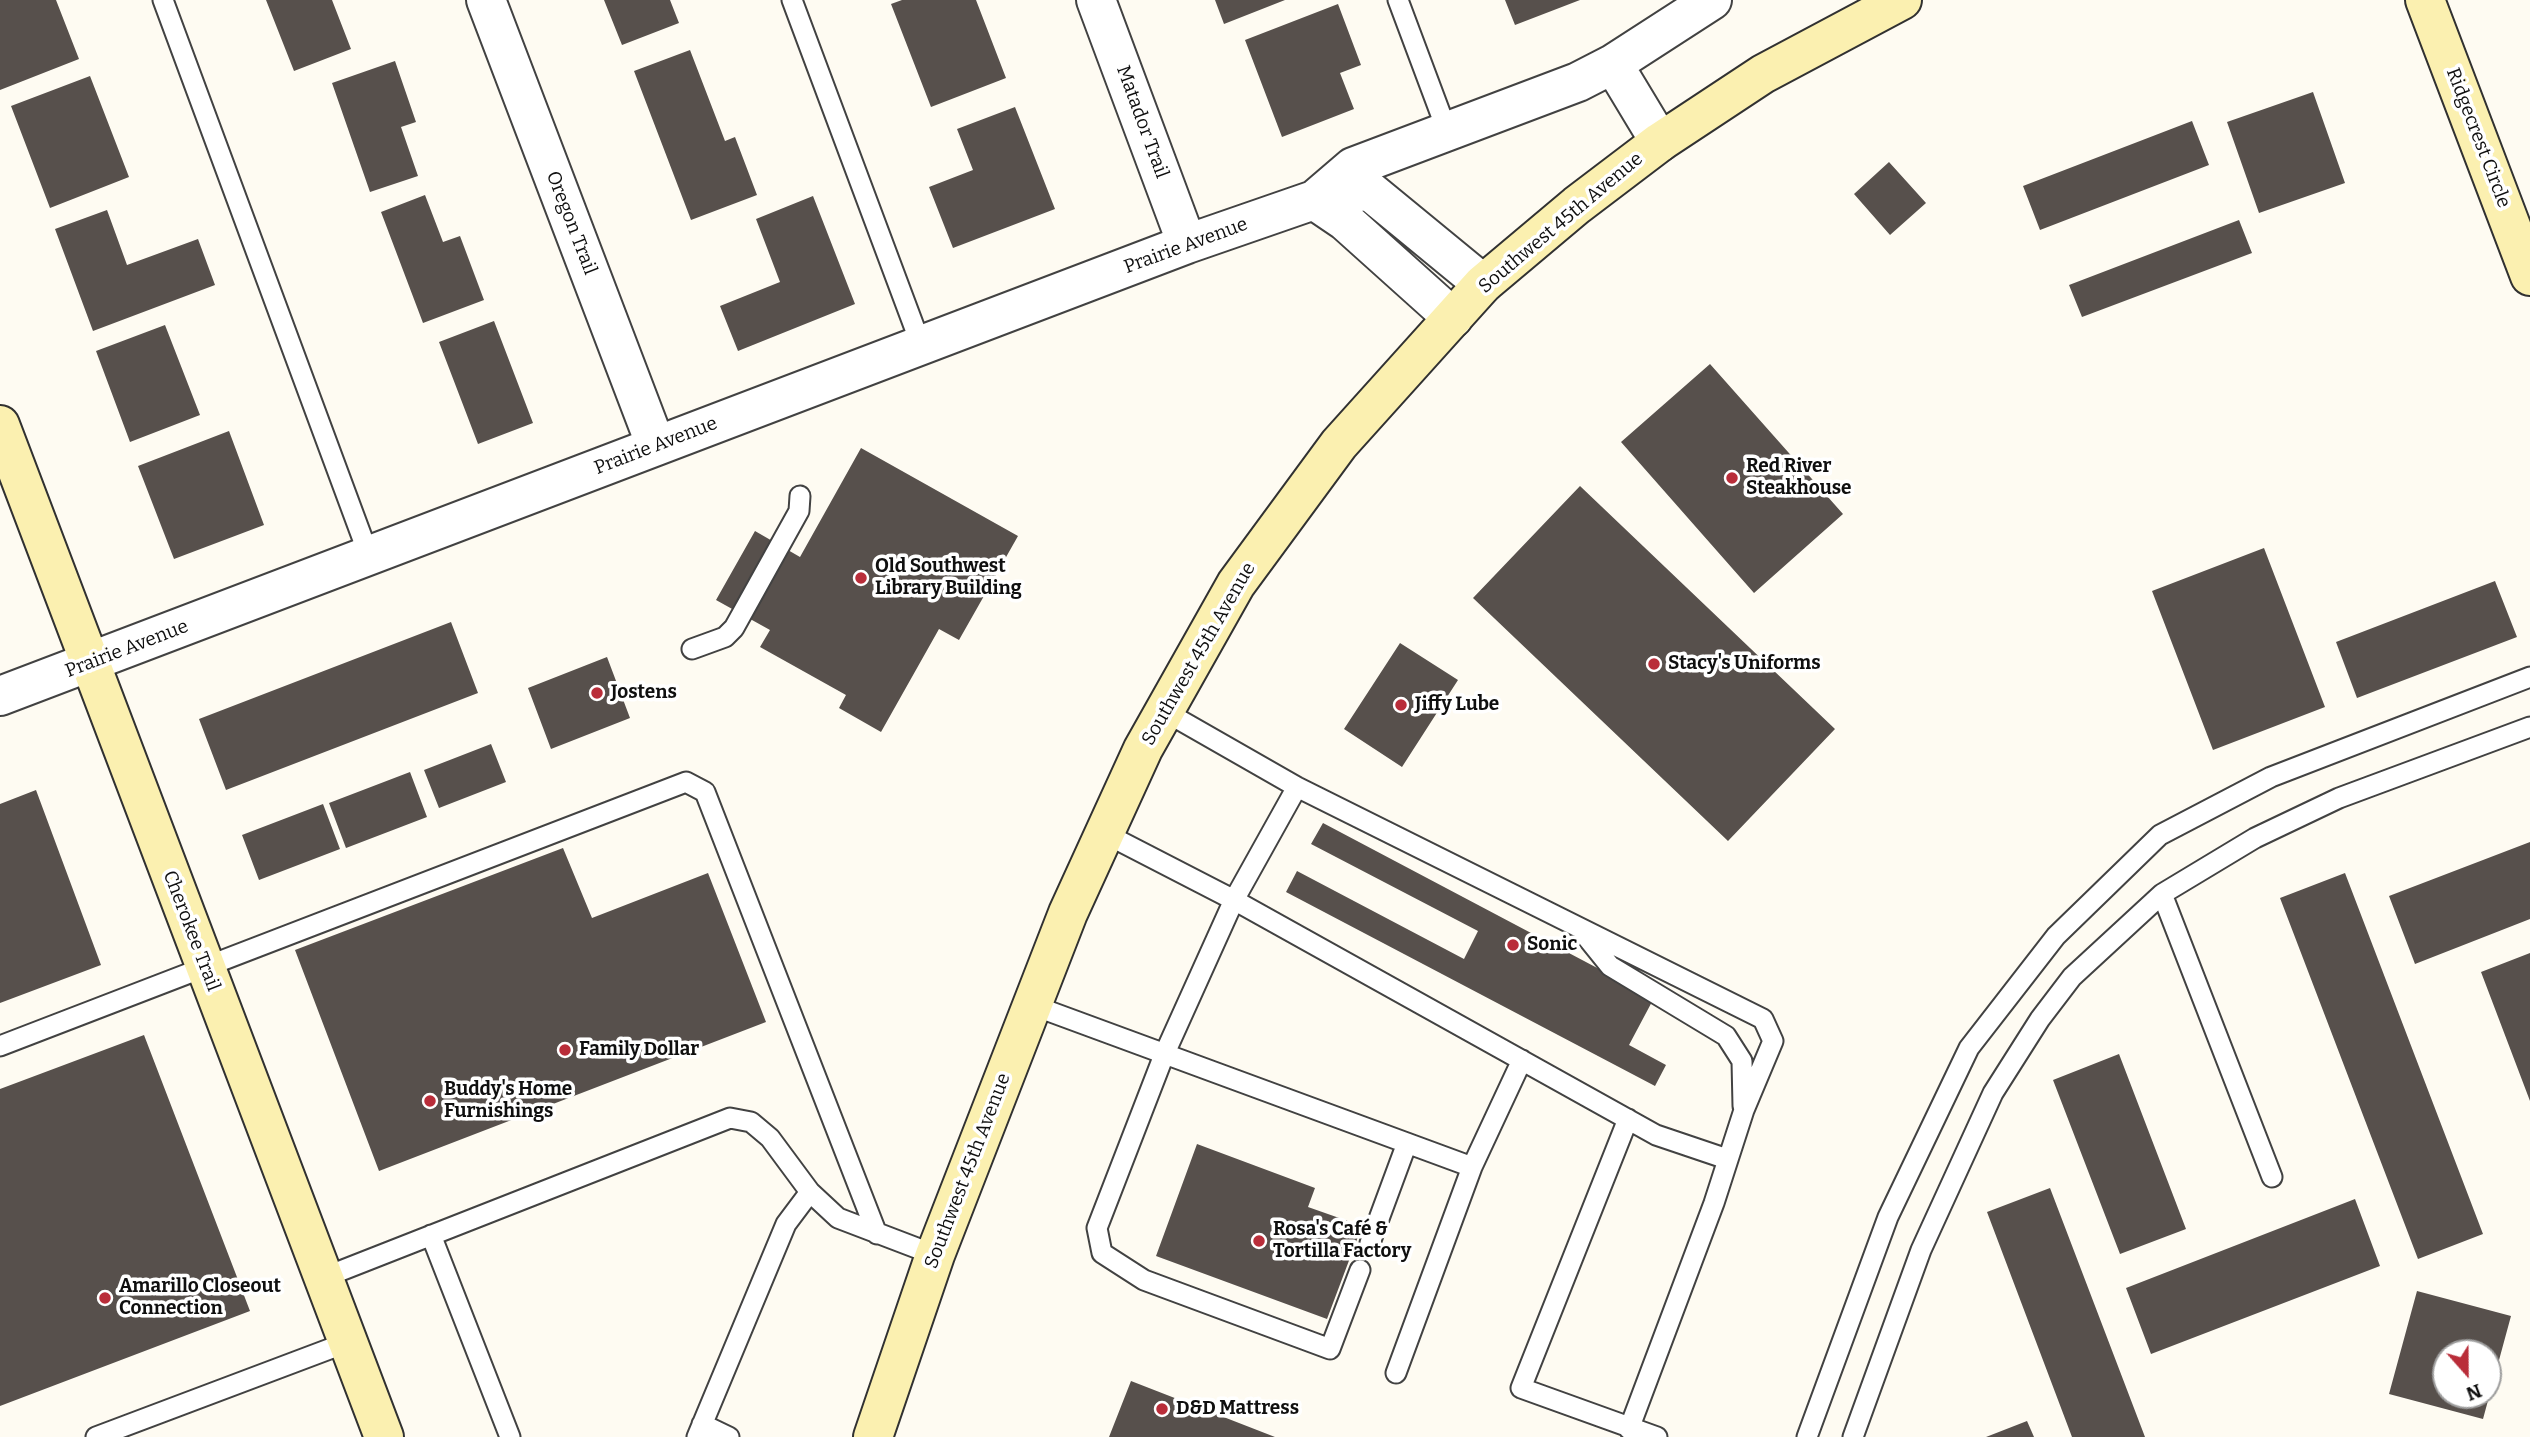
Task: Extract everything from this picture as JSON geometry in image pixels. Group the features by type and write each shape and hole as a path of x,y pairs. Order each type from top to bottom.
{"main road":[{"name":"Southwest 45th Avenue","path":"873,1437 935,1255 1032,1004 1104,833 1164,711 1236,584 1339,444 1483,284 1577,205 1660,142 1763,74 1902,0"},
{"name":"Ridgecrest Circle","path":"2426,0 2530,276"},
{"name":"Cherokee Trail","path":"0,425 384,1437"}],"street":[{"name":"Oregon Trail","path":"486,0 656,446"},
{"name":"Matador Trail","path":"1096,0 1187,244"},
{"path":"1453,318 1345,221 1314,200 1353,167 1578,82 1613,64 1704,2"},
{"path":"1613,64 1660,142"},
{"name":"Prairie Avenue","path":"0,696 1187,244 1314,200 1351,191 1371,192 1483,284"}],"lane":[{"path":"163,0 369,556"},
{"path":"792,0 921,345"},
{"path":"1398,0 1447,131"},
{"path":"691,649 725,636 734,628 799,511 800,496"},
{"path":"1807,1437 1888,1217 1969,1048 2056,936 2160,835 2271,777 2530,677"},
{"path":"1164,711 1297,787 1763,1019 1773,1041 1744,1110 1714,1203 1629,1429"},
{"path":"1853,1437 1921,1250 1993,1093 2040,1019 2072,977 2162,894 2255,838 2339,798 2530,727"},
{"path":"0,1046 686,782 705,792 877,1234"},
{"path":"1297,787 1234,900 1164,1055 1097,1228 1102,1253 1143,1280 1330,1349 1360,1270"},
{"path":"1104,833 1234,900 1656,1135 1727,1159"},
{"path":"2162,894 2272,1177"},
{"path":"1580,929 1610,966 1726,1036 1742,1061 1744,1110"},
{"path":"1032,1004 1472,1167"},
{"path":"1396,1373 1472,1167 1522,1060"},
{"path":"325,1277 730,1118 751,1122 770,1138 810,1192 838,1217 935,1255"},
{"path":"1628,1119 1521,1388 1657,1437"},
{"path":"1370,1243 1407,1143"},
{"path":"729,1437 700,1431 786,1224 810,1192"},
{"path":"431,1236 510,1437"},
{"path":"96,1437 348,1342"}],"building":[{"path":"0,0 56,0 79,59 0,90"},
{"path":"266,0 332,0 351,49 294,71"},
{"path":"604,0 670,0 679,23 622,45"},
{"path":"902,0 976,0 1006,78 931,107 891,4"},
{"path":"1215,0 1285,0 1224,24"},
{"path":"1505,0 1580,0 1515,25"},
{"path":"1338,4 1361,65 1340,73 1354,109 1282,137 1245,40"},
{"path":"690,50 725,141 735,137 757,195 691,220 634,71"},
{"path":"395,61 416,122 401,127 418,176 370,192 332,83"},
{"path":"90,76 129,177 50,208 11,106"},
{"path":"2313,92 2345,183 2259,213 2227,122"},
{"path":"1015,107 1055,209 953,248 929,187 973,170 957,129"},
{"path":"2192,121 2209,165 2040,230 2023,186"},
{"path":"1889,162 1926,203 1890,235 1854,194"},
{"path":"425,195 443,242 460,236 484,300 423,323 381,212"},
{"path":"813,196 855,304 738,351 720,306 780,282 756,219"},
{"path":"107,210 127,265 198,239 215,285 93,331 55,229"},
{"path":"2239,220 2252,253 2082,317 2069,285"},
{"path":"494,321 533,423 478,444 439,342"},
{"path":"165,325 200,415 130,442 96,351"},
{"name":"Red River Steakhouse","path":"1710,364 1843,514 1754,593 1621,442"},
{"path":"229,431 264,525 174,559 138,466"},
{"name":"Old Southwest Library Building","path":"861,448 1018,536 959,640 939,629 881,732 839,708 846,695 760,647 770,630 716,600 755,531 800,557"},
{"name":"Stacy's Uniforms","path":"1580,486 1835,729 1728,841 1473,598"},
{"path":"2264,548 2325,707 2213,750 2152,591"},
{"path":"2495,581 2517,637 2357,698 2336,642"},
{"path":"451,622 478,693 226,790 199,719"},
{"name":"Jiffy Lube","path":"1400,643 1458,680 1402,767 1344,729"},
{"path":"607,657 630,718 551,749 528,688"},
{"path":"491,744 506,782 439,808 424,770"},
{"path":"410,772 427,817 346,848 329,803"},
{"path":"36,790 101,965 0,1003 0,804"},
{"path":"323,804 340,849 259,880 242,835"},
{"name":"Sonic","path":"1323,823 1654,998 1629,1045 1666,1065 1655,1086 1286,892 1297,871 1464,959 1478,931 1311,844"},
{"path":"2530,842 2530,919 2415,964 2389,896"},
{"path":"563,848 592,918 708,873 766,1022 379,1171 295,950"},
{"path":"2345,873 2483,1234 2418,1259 2280,898"},
{"path":"2530,953 2530,1101 2481,972"},
{"path":"144,1035 250,1311 0,1406 0,1089"},
{"path":"2119,1054 2186,1229 2120,1254 2053,1080"},
{"name":"Rosa's Café & Tortilla Factory","path":"1197,1144 1315,1188 1308,1207 1362,1226 1327,1319 1156,1256"},
{"path":"2050,1188 2145,1437 2072,1437 1987,1212"},
{"path":"2355,1199 2380,1266 2151,1354 2126,1288"},
{"path":"2417,1291 2511,1316 2502,1349 2502,1339 2432,1339 2432,1405 2389,1394"},
{"name":"D&D Mattress","path":"1131,1381 1275,1437 1109,1437"},
{"path":"2445,1409 2486,1409 2483,1419"},
{"path":"2027,1421 2034,1437 1986,1437"}],"place":[{"name":"Red River Steakhouse","path":"1732,478"},
{"name":"Old Southwest Library Building","path":"861,578"},
{"name":"Stacy's Uniforms","path":"1654,664"},
{"name":"Jostens","path":"597,693"},
{"name":"Jiffy Lube","path":"1401,705"},
{"name":"Sonic","path":"1513,945"},
{"name":"Family Dollar","path":"565,1050"},
{"name":"Buddy's Home Furnishings","path":"430,1101"},
{"name":"Rosa's Café & Tortilla Factory","path":"1259,1241"},
{"name":"Amarillo Closeout Connection","path":"105,1298"},
{"name":"D&D Mattress","path":"1162,1409"}]}
